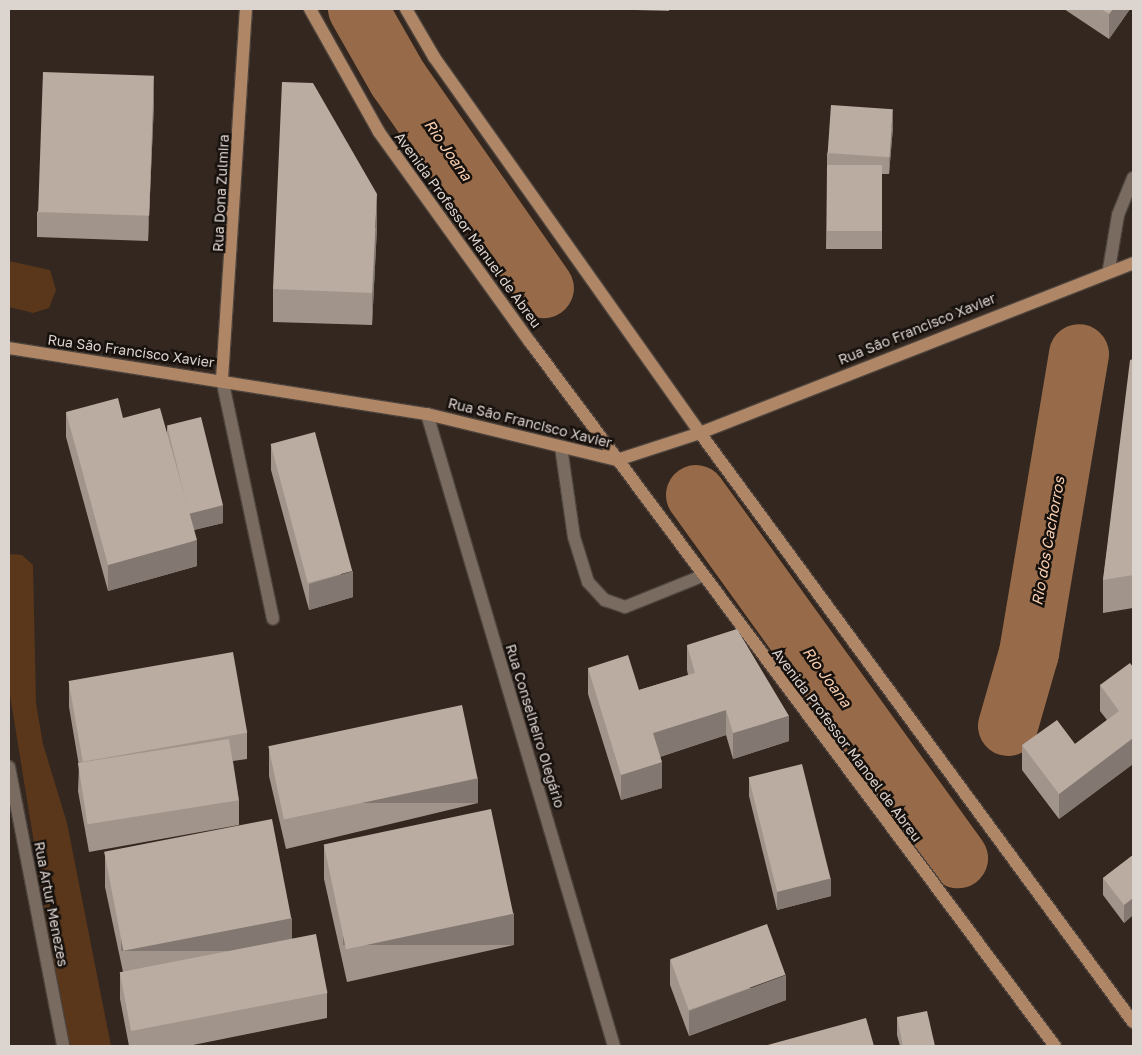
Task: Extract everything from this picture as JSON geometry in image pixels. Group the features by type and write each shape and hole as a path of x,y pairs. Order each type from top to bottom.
{"main road":[{"name":"Rua Dona Zulmira","path":"222,379 246,9"},
{"name":"Avenida Professor Manuel de Abreu","path":"310,9 379,132 617,460"},
{"path":"406,9 434,57 700,433 1133,1022"},
{"name":"Rua São Francisco Xavier","path":"9,348 222,379 427,414 617,460 700,433 1109,269 1133,262"},
{"name":"Avenida Professor Manoel de Abreu","path":"617,460 1055,1046"}],"street":[{"path":"1109,269 1118,215 1133,178"},
{"path":"222,379 273,619"},
{"name":"Rua Conselheiro Olegário","path":"427,414 614,1046"},
{"path":"561,446 574,537 588,582 605,600 626,607 702,576"},
{"name":"Rua Artur Menezes","path":"9,767 63,1046"}],"shaded area":[{"path":"9,261 50,270 56,290 49,308 33,313 9,307"},
{"path":"9,554 22,555 33,565 36,703 43,744 67,823 111,1046 67,1046 9,689"}],"building":[{"path":"1101,9 1113,9 1109,14"},
{"path":"43,72 154,76 149,216 38,212"},
{"path":"282,82 313,83 377,194 372,293 273,289"},
{"path":"831,105 893,109 890,157 828,153"},
{"path":"827,165 882,165 882,231 827,231"},
{"path":"1133,359 1133,575 1103,580 1130,360"},
{"path":"118,398 123,418 160,408 197,540 108,565 66,412"},
{"path":"201,417 223,505 189,514 167,425"},
{"path":"315,432 352,571 308,583 271,444"},
{"path":"737,629 789,716 733,733 726,710 653,733 662,762 621,775 588,668 628,655 639,690 695,673 687,645"},
{"path":"233,652 247,733 83,762 69,681"},
{"path":"1130,663 1133,667 1133,738 1059,794 1022,745 1057,720 1075,744 1119,711 1100,685"},
{"path":"462,705 478,778 284,820 268,746"},
{"path":"229,739 239,800 88,824 78,763"},
{"path":"802,764 831,878 777,892 749,777"},
{"path":"491,809 513,914 346,949 324,845"},
{"path":"272,819 291,918 123,951 104,852"},
{"path":"1133,855 1133,898 1124,905 1103,878"},
{"path":"767,924 785,975 689,1010 670,959"},
{"path":"316,934 327,993 131,1031 120,972"},
{"path":"927,1011 935,1046 903,1046 897,1017"},
{"path":"866,1018 874,1046 764,1046"}],"waterway":[{"name":"Rio Joana","path":"358,9 398,79 544,288"},
{"name":"Rio dos Cachorros","path":"1008,726 1029,653 1079,354"},
{"name":"Rio Joana","path":"696,495 958,858"}]}
